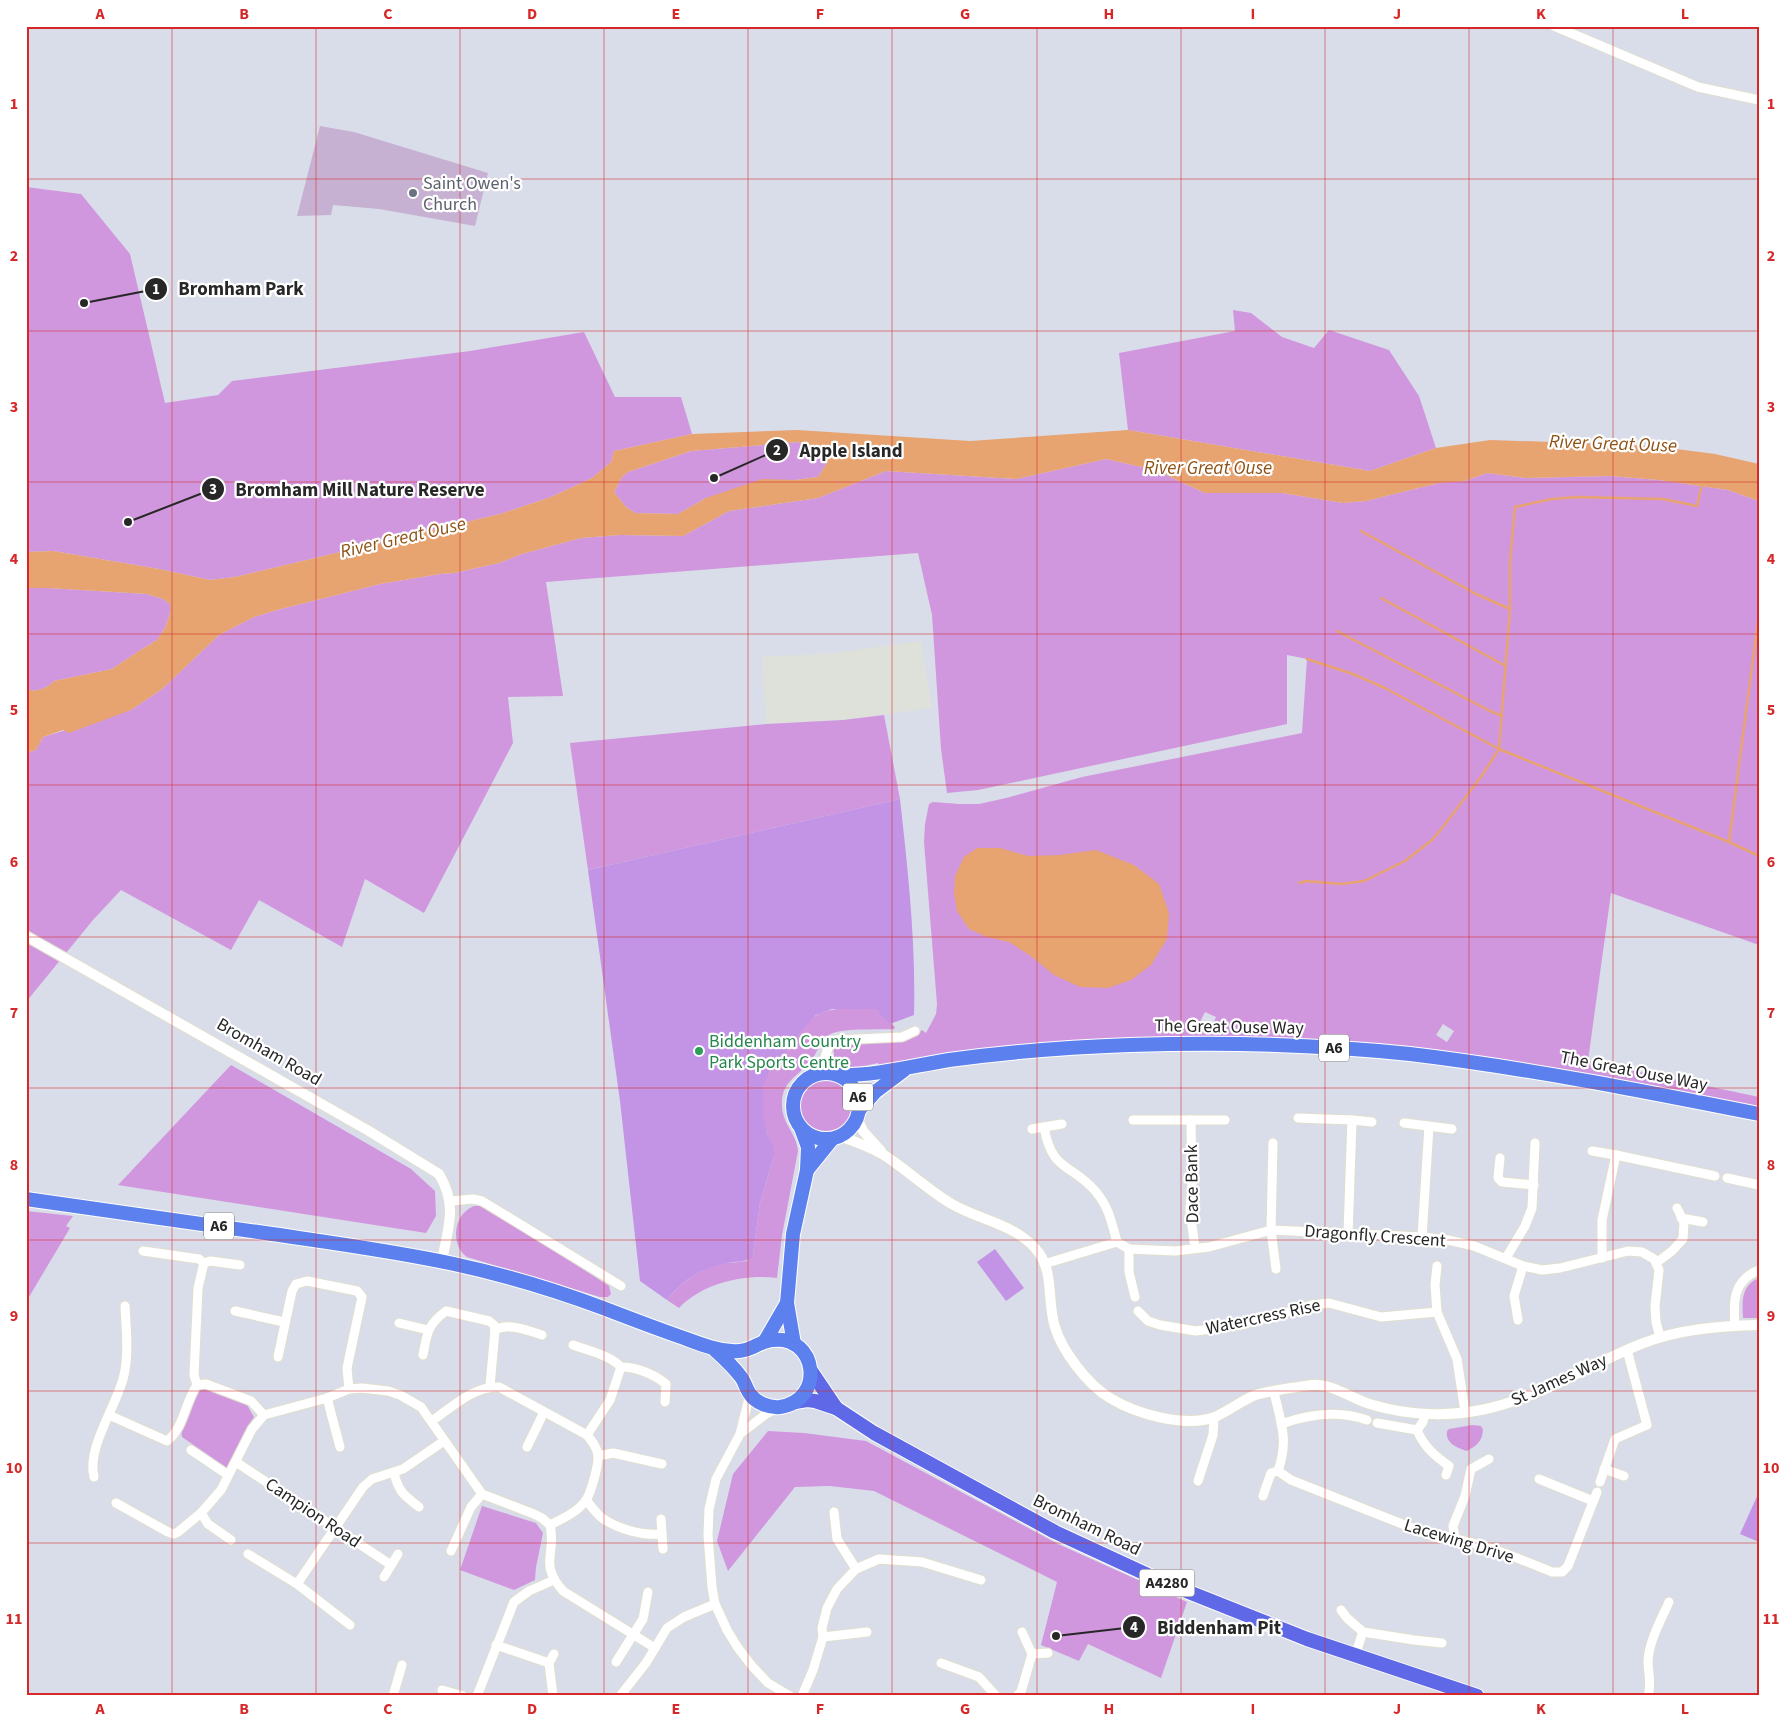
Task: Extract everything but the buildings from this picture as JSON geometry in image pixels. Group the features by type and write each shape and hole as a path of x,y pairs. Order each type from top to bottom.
{"highway":[{"name":"The Great Ouse Way","path":"838,1075 867,1075 924,1064 994,1055 1129,1045 1229,1044 1338,1048 1408,1054 1487,1064 1759,1114"},
{"name":"The Great Ouse Way","path":"858,1114 875,1092 905,1069"},
{"name":"A6","path":"794,1344 786,1303 793,1234 807,1170 808,1147 794,1115 793,1100 795,1093 804,1081 817,1074 838,1075 845,1079 854,1089 859,1103 858,1114 850,1129 836,1137 807,1170"},
{"path":"801,1128 806,1133 818,1138 836,1137"},
{"name":"A6","path":"26,1199 342,1244 442,1262 551,1290 714,1349 744,1351 760,1344 786,1303"},
{"path":"776,1339 786,1341 794,1344 806,1355 812,1371 810,1382 807,1389 795,1402 780,1407 765,1405 750,1394 744,1380 743,1367 749,1354 760,1344 776,1339"},
{"name":"A6","path":"714,1349 728,1361 744,1380"}],"main road":[{"name":"Bromham Road","path":"812,1371 836,1408"},
{"name":"Bromham Road","path":"795,1402 815,1401 836,1408 874,1433 1055,1532 1161,1581 1307,1638 1477,1696"}],"street":[{"path":"1554,26 1698,88 1759,100"},
{"name":"Bromham Road","path":"26,936 439,1174 445,1184 450,1201 442,1262"},
{"path":"824,1073 826,1052 831,1043 836,1040 902,1037 915,1031"},
{"path":"858,1114 863,1132 884,1155"},
{"path":"1298,1118 1372,1122"},
{"name":"Dace Bank","path":"1134,1120 1225,1120"},
{"name":"Dace Bank","path":"1191,1120 1192,1184 1190,1211 1195,1248"},
{"path":"1348,1233 1352,1120"},
{"path":"1404,1122 1452,1129"},
{"path":"1032,1129 1062,1124"},
{"path":"1422,1237 1429,1126"},
{"path":"1044,1127 1047,1145 1058,1162 1089,1184 1105,1204 1111,1214 1117,1242 1044,1264"},
{"path":"836,1137 856,1141 884,1155"},
{"path":"1506,1258 1525,1226 1532,1208 1535,1143"},
{"path":"1273,1144 1271,1230 1276,1269"},
{"path":"1592,1151 1715,1176"},
{"name":"St James Way","path":"884,1155 929,1190 953,1205 978,1217 1008,1227 1027,1240 1040,1255 1048,1272 1055,1327 1070,1358 1089,1382 1110,1398 1143,1414 1184,1420 1214,1417 1256,1395 1316,1384 1337,1390 1371,1405 1410,1413 1479,1411 1520,1400 1627,1350 1660,1337 1705,1328 1759,1325"},
{"path":"1602,1258 1602,1220 1616,1155"},
{"path":"1500,1158 1498,1178 1502,1182 1534,1185"},
{"path":"1727,1178 1759,1185"},
{"path":"450,1201 482,1200 621,1286"},
{"path":"1660,1337 1656,1322 1655,1306 1659,1270 1656,1263 1684,1239 1684,1222 1677,1208"},
{"path":"1681,1218 1703,1222"},
{"name":"Dragonfly Crescent","path":"1117,1242 1130,1249 1175,1251 1209,1247 1271,1230 1422,1237 1448,1240 1474,1246 1523,1266 1542,1270 1560,1268 1628,1251 1642,1252 1654,1259 1656,1263"},
{"path":"1130,1249 1129,1272 1134,1297"},
{"path":"143,1251 199,1259 204,1263"},
{"path":"204,1263 210,1261 240,1265"},
{"path":"197,1385 194,1375 198,1288 204,1263"},
{"path":"1437,1266 1435,1285 1437,1312 1457,1359 1465,1412"},
{"path":"1518,1320 1514,1296 1523,1266"},
{"path":"1735,1326 1735,1299 1739,1284 1746,1276 1759,1270"},
{"path":"278,1357 284,1322 292,1291 296,1284 307,1281 357,1291 362,1297 347,1368 349,1389"},
{"name":"Watercress Rise","path":"1138,1311 1148,1321 1196,1331 1241,1325 1312,1305 1329,1303 1381,1317 1437,1312"},
{"path":"94,1477 92,1469 94,1454 124,1376 126,1360 125,1306"},
{"path":"235,1311 284,1322"},
{"path":"423,1356 428,1330 435,1319 446,1311 489,1321 494,1325 495,1330 490,1386"},
{"path":"400,1323 428,1330"},
{"path":"495,1330 500,1326 542,1335"},
{"path":"573,1345 608,1358 621,1367 630,1367 659,1378 666,1384 665,1402"},
{"path":"1600,1482 1615,1439 1647,1425 1627,1350"},
{"path":"587,1435 610,1400 621,1367"},
{"path":"109,1415 167,1441 175,1434 190,1394 197,1385 206,1384 251,1401 264,1416"},
{"path":"432,1421 476,1391 490,1386 500,1387 587,1435 594,1444 598,1456 593,1482 586,1500 567,1516 550,1525"},
{"path":"116,1503 174,1534 201,1513 221,1490 252,1429 264,1416 327,1398 349,1389 375,1388 400,1395 421,1407 482,1494 534,1514 550,1525 552,1535 549,1561 550,1571 562,1591 655,1648"},
{"path":"1263,1496 1271,1473 1278,1471 1282,1455 1284,1436 1274,1392"},
{"path":"750,1394 740,1434 716,1479 709,1508 708,1535 715,1604 727,1630 752,1666 768,1683 790,1696"},
{"path":"327,1398 340,1447"},
{"path":"740,1434 766,1414 780,1407"},
{"path":"527,1448 544,1412"},
{"path":"1417,1430 1423,1422 1425,1414"},
{"path":"1281,1424 1312,1415 1345,1415 1367,1420"},
{"path":"1198,1481 1213,1435 1214,1417"},
{"path":"1377,1423 1417,1430"},
{"path":"1417,1430 1429,1450 1449,1466 1446,1474"},
{"path":"297,1584 363,1487 372,1479 403,1469 444,1441"},
{"path":"191,1450 228,1475"},
{"path":"598,1456 613,1453 662,1464"},
{"path":"1455,1538 1453,1526 1465,1496 1471,1469 1489,1458"},
{"name":"Campion Road","path":"236,1462 391,1565"},
{"path":"1604,1469 1624,1476"},
{"name":"Lacewing Drive","path":"1278,1471 1291,1480 1435,1537 1471,1541 1552,1572 1562,1572 1568,1566 1593,1502"},
{"path":"394,1473 398,1488 403,1495 419,1507"},
{"path":"1539,1479 1593,1502 1597,1492"},
{"path":"451,1552 471,1507 482,1494"},
{"path":"586,1500 602,1517 617,1525 637,1533 662,1534"},
{"path":"834,1512 837,1539 856,1569"},
{"path":"201,1513 208,1524 231,1540"},
{"path":"660,1519 663,1549"},
{"path":"248,1554 297,1584 350,1624"},
{"path":"384,1578 398,1554"},
{"path":"802,1696 813,1670 823,1637 822,1628 827,1608 837,1589 856,1569 879,1559 922,1562 981,1580"},
{"path":"477,1696 514,1602 530,1591 554,1580"},
{"path":"616,1662 643,1619 648,1592"},
{"path":"1648,1696 1650,1689 1648,1660 1651,1645 1669,1602"},
{"path":"620,1696 646,1663 667,1628 675,1622 715,1604"},
{"path":"1341,1610 1363,1632 1442,1643"},
{"path":"823,1637 867,1632"},
{"path":"1017,1696 1021,1692 1032,1654 1022,1632"},
{"path":"1355,1655 1363,1632"},
{"path":"496,1645 549,1663"},
{"path":"1032,1654 1048,1653"},
{"path":"553,1696 549,1663 554,1654"},
{"path":"941,1662 978,1677 996,1696"},
{"path":"393,1696 402,1665"},
{"path":"442,1690 463,1696"}],"shaded area":[{"path":"320,126 354,132 488,173 475,226 379,209 333,205 331,215 297,216"},
{"path":"26,187 81,194 130,254 165,403 218,395 232,381 470,351 584,332 615,397 681,397 692,434 614,451 611,462 592,478 551,497 500,514 235,577 210,580 159,569 53,551 26,552"},
{"path":"1233,310 1251,313 1282,337 1314,348 1329,330 1389,350 1419,396 1436,448 1370,471 1128,430 1119,353 1235,331"},
{"path":"799,442 827,463 818,477 706,498 678,514 635,513 626,507 614,492 622,477 628,472 691,451"},
{"path":"1106,459 1155,470 1205,493 1282,493 1343,503 1366,501 1439,483 1465,481 1487,473 1527,478 1610,476 1659,480 1728,490 1759,501 1759,945 1611,893 1588,1061 1759,1097 1759,1108 1547,1067 1478,1056 1408,1048 1269,1038 879,1068 878,1063 849,1067 838,1063 834,1060 834,1052 830,1049 835,1044 905,1040 922,1030 926,1033 936,1014 937,1004 924,842 929,804 933,802 979,804 1082,777 1302,733 1307,659 1287,655 1287,724 978,790 947,793 941,749 932,615 918,553 546,582 563,696 508,697 513,743 424,913 365,879 342,947 259,900 231,950 121,890 93,920 26,1002 26,753 36,750 43,737 131,710 162,689 219,635 254,617 277,610 380,584 454,573 499,563 522,554 581,538 620,535 683,536 729,511 818,498 886,471 1016,479","holes":["1205,1012 1216,1017 1212,1026 1208,1027 1199,1024","1443,1024 1454,1031 1447,1042 1436,1035"]},
{"path":"26,588 147,594 163,599 170,604 170,613 165,628 157,640 112,669 54,681 41,689 30,690 26,689"},
{"path":"921,641 932,708 843,720 766,724 762,657 833,653"},
{"path":"884,715 900,799 588,870 570,743 766,724 843,720"},
{"name":"Biddenham Country Park Sports Centre","path":"900,799 913,934 914,1015 890,1024 875,1009 832,1009 816,1015 805,1026 770,1069 763,1087 763,1115 767,1133 774,1148 774,1156 760,1203 751,1258 702,1271 679,1286 667,1300 640,1281 620,1101 588,870"},
{"path":"850,1008 875,1009 895,1027 894,1029 846,1030 829,1035 822,1042 810,1062 791,1080 784,1091 782,1105 784,1118 795,1139 798,1151 782,1235 777,1278 751,1277 725,1282 700,1292 679,1308 667,1300 690,1278 720,1264 747,1261 753,1254 760,1203 774,1156 762,1109 763,1086 769,1071 813,1017 829,1010"},
{"path":"231,1065 411,1169 435,1191 436,1216 426,1233 118,1185"},
{"path":"826,1079 845,1087 853,1106 845,1125 826,1133 807,1125 799,1106 807,1087"},
{"path":"474,1206 491,1210 609,1286 611,1294 608,1297 600,1297 467,1257 458,1245 456,1230 462,1216"},
{"path":"26,1211 73,1216 66,1226 70,1228 26,1302"},
{"path":"995,1249 1024,1288 1006,1301 977,1262"},
{"path":"1759,1278 1759,1318 1743,1318 1743,1300 1746,1290 1753,1281"},
{"path":"204,1388 247,1405 254,1417 227,1468 182,1437 182,1423 199,1389"},
{"path":"1472,1425 1481,1426 1483,1430 1480,1440 1474,1447 1467,1451 1456,1447 1450,1442 1447,1435 1449,1429"},
{"path":"768,1431 804,1433 866,1441 1058,1544 1187,1602 1161,1678 1088,1644 1079,1661 1041,1645 1057,1582 874,1491 830,1486 795,1487 728,1571 717,1541 733,1474"},
{"path":"1759,1492 1759,1542 1740,1534"},
{"path":"482,1506 536,1523 543,1533 535,1580 514,1590 460,1570"}],"water":[{"name":"River Great Ouse","path":"797,430 970,441 1128,430 1370,471 1436,448 1490,440 1661,447 1715,454 1759,464 1759,501 1728,490 1659,480 1610,476 1527,478 1487,473 1465,481 1439,483 1366,501 1343,503 1282,493 1205,493 1155,470 1106,459 1016,479 886,471 818,498 729,511 683,536 620,535 581,538 522,554 499,563 454,573 380,584 254,617 219,635 162,689 131,710 69,733 63,730 43,737 36,750 26,753 26,689 37,690 45,688 54,681 112,669 157,640 165,628 170,613 170,604 163,599 147,594 26,588 26,552 53,551 159,569 210,580 235,577 500,514 551,497 592,478 611,462 614,451 692,434","holes":["799,442 827,463 818,477 795,480 762,479 706,498 678,514 635,513 626,507 614,492 622,477 628,472 691,451"]},
{"path":"977,848 1000,848 1028,856 1060,855 1096,850 1134,865 1159,884 1169,913 1167,939 1151,965 1131,980 1108,988 1080,987 1054,975 1032,957 1009,942 987,937 969,929 957,911 954,893 955,876 964,857"}],"waterway":[{"path":"1299,883 1306,881 1341,884 1364,881 1405,861 1432,840 1443,827 1483,774 1499,749 1510,609 1510,561 1515,507 1552,499 1577,497 1663,499 1697,506 1702,485"},
{"path":"1361,531 1476,594 1510,609"},
{"path":"1381,598 1504,665"},
{"path":"1729,842 1759,613"},
{"path":"1337,631 1502,716"},
{"path":"1307,659 1353,674 1385,688 1499,749 1729,842 1759,856"}],"place":[{"name":"Saint Owen's Church","path":"413,193"},
{"name":"Bromham Park","path":"84,303"},
{"name":"Apple Island","path":"714,478"},
{"name":"Bromham Mill Nature Reserve","path":"128,522"},
{"name":"Biddenham Country Park Sports Centre","path":"699,1051"},
{"name":"Biddenham Pit","path":"1056,1636"}]}
